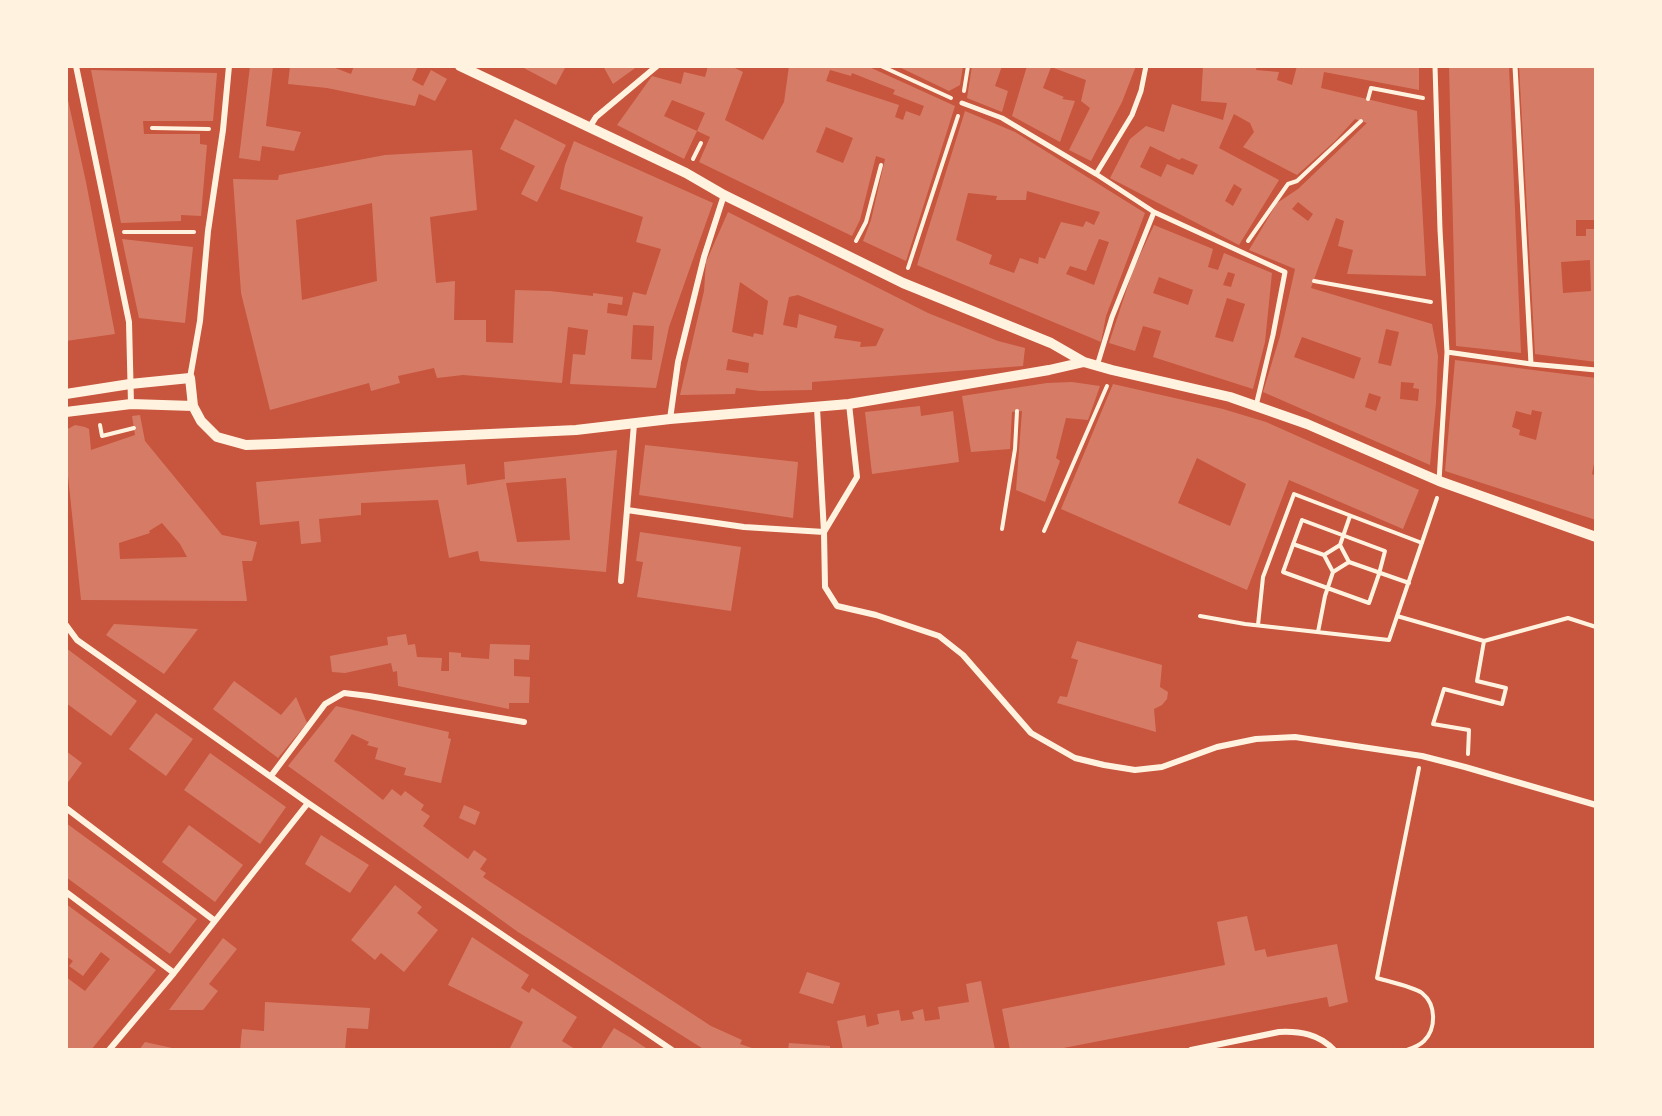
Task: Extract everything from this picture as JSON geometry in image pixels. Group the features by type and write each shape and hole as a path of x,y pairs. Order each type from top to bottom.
{"street":[{"path":"76,66 129,322 131,404"},
{"path":"229,66 223,130 208,231 200,321 190,378 193,406 201,421 217,437 246,445 576,430 670,419 849,404 1084,362"},
{"path":"460,66 686,173 724,195 903,283 1051,343 1084,362 1230,397 1307,424 1439,481 1596,537"},
{"path":"589,128 596,117 657,66"},
{"path":"1096,174 1132,115 1141,91 1146,66"},
{"path":"1435,66 1440,230 1447,352 1439,481"},
{"path":"1515,66 1531,363"},
{"path":"962,103 1002,118 1096,174 1154,212 1285,272 1256,406"},
{"path":"670,419 678,362 704,257 724,195"},
{"path":"1097,366 1112,317 1154,212"},
{"path":"1447,352 1596,370"},
{"path":"66,394 190,378"},
{"path":"66,412 131,404 193,406"},
{"path":"824,532 857,477 849,404"},
{"path":"817,408 825,587 837,606 876,615 939,636 963,655 1031,733 1075,758 1135,770 1162,767 1217,747 1256,739 1295,738 1422,756 1596,805"},
{"path":"621,580 634,424"},
{"path":"627,510 744,527 824,532"},
{"path":"66,625 77,640 308,803 672,1050"},
{"path":"271,776 325,704 344,693 524,722"},
{"path":"109,1050 174,973 308,803"},
{"path":"66,808 215,921"},
{"path":"66,892 174,973"},
{"path":"1191,1050 1293,1031 1320,1038 1334,1050"}],"path":[{"path":"881,66 962,103"},
{"path":"903,283 962,103 968,66"},
{"path":"1368,99 1371,88 1436,100"},
{"path":"1241,251 1288,184 1297,181 1361,121"},
{"path":"152,128 223,130"},
{"path":"848,255 866,222 881,165"},
{"path":"111,232 208,231"},
{"path":"1314,281 1444,304"},
{"path":"1044,531 1107,387 1112,370"},
{"path":"1002,529 1015,449 1017,411"},
{"path":"1200,616 1389,640 1437,498 1439,481"},
{"path":"1258,625 1263,577 1294,494 1422,543"},
{"path":"1324,555 1340,545 1350,516"},
{"path":"1302,520 1385,551 1369,603 1283,572 1293,544 1302,520"},
{"path":"1293,544 1324,555 1333,572"},
{"path":"1340,545 1349,562 1408,583"},
{"path":"1318,632 1327,588 1333,572 1349,562"},
{"path":"1397,616 1484,641 1568,618 1596,627"},
{"path":"1465,767 1469,730 1433,724 1444,689 1502,704 1506,688 1477,681 1484,641"},
{"path":"1407,1050 1417,1047 1428,1035 1432,1028 1432,1008 1421,992 1377,978 1413,791 1422,756"}],"building":[{"path":"250,66 273,66 266,126 301,132 294,151 262,146 260,161 239,158"},
{"path":"290,66 330,66 351,74 354,66 418,66 412,80 423,86 431,70 447,79 435,101 419,94 415,106 327,88 288,84"},
{"path":"520,66 566,66 556,85"},
{"path":"603,66 638,66 613,84"},
{"path":"708,66 734,66 743,72 725,120 763,140 784,102 789,66 867,66 955,106 906,261 863,241 871,220 885,159 876,156 860,220 852,236 699,162 710,137 697,131 684,159 617,125 652,76 681,84 684,72 705,77","holes":["830,70 851,76 852,73 895,90 893,94 924,106 920,116 906,111 903,120 895,117 899,105 826,81","672,100 705,113 697,131 664,116","826,127 853,138 843,163 816,152"]},
{"path":"897,66 963,66 960,85 949,91"},
{"path":"972,66 1002,66 995,86 1008,91 1002,112 967,98"},
{"path":"1027,66 1136,66 1122,102 1091,161 1069,150 1090,108 1081,101 1086,80 1051,67 1043,88 1064,97 1062,99 1075,101 1060,142 1012,116"},
{"path":"1203,66 1257,66 1256,70 1279,72 1277,80 1292,85 1297,66 1419,66 1419,90 1324,72 1321,88 1417,111 1426,276 1347,274 1353,250 1338,246 1344,221 1336,218 1311,288 1432,324 1438,356 1430,465 1263,392 1280,336 1295,269 1249,250 1277,203 1298,189 1367,123 1355,119 1335,141 1297,175 1243,147 1254,132 1250,123 1234,114 1219,148 1279,180 1239,245 1110,178 1130,139 1146,126 1164,132 1172,104 1223,120 1227,103 1201,101","holes":["1150,146 1179,160 1182,158 1198,165 1193,175 1167,164 1161,177 1140,167","1234,184 1242,189 1233,206 1225,201","1298,202 1313,214 1308,221 1292,209","1386,329 1399,332 1391,366 1378,363","1302,337 1361,358 1354,379 1294,357","1401,382 1414,383 1413,388 1419,389 1418,401 1400,399","1369,393 1381,397 1376,411 1365,407"]},
{"path":"1449,66 1509,66 1521,353 1456,346"},
{"path":"1519,66 1596,66 1596,220 1576,220 1576,236 1586,236 1586,229 1596,229 1596,362 1535,354","holes":["1590,260 1591,291 1563,293 1561,262"]},
{"path":"91,70 217,73 213,121 143,121 144,134 200,134 200,144 207,145 201,216 181,215 181,221 121,223"},
{"path":"66,91 115,334 66,341"},
{"path":"965,111 1015,132 1145,213 1106,316 1101,342 917,265","holes":["1027,191 1100,212 1094,225 1086,221 1083,227 1061,222 1045,259 1039,257 1038,264 1020,258 1014,273 989,264 992,255 956,240 968,193 997,196 996,200 1026,200","1099,239 1109,242 1094,285 1066,274 1070,266 1086,271"]},
{"path":"515,119 566,145 537,202 521,194 535,166 500,149"},
{"path":"574,141 713,203 669,327 656,388 570,384 573,354 585,355 588,330 568,327 562,383 463,375 437,378 434,368 398,376 400,383 371,391 369,383 270,410 241,293 233,179 278,180 279,175 385,155 472,150 477,210 430,217 436,283 455,281 454,320 486,320 486,342 513,343 515,290 593,296 593,293 623,297 622,305 608,303 607,313 627,316 633,292 646,295 661,249 636,242 643,217 560,189 565,165","holes":["372,203 377,281 302,300 296,220","633,325 654,326 652,360 631,359"]},
{"path":"728,212 928,313 998,341 1025,348 1023,366 812,382 812,390 760,391 736,388 735,394 680,395 704,291 706,262","holes":["740,282 768,301 763,335 754,333 753,337 732,332","798,295 884,329 876,346 860,347 861,342 834,338 837,326 799,314 797,328 783,325 789,297","728,359 749,363 748,373 726,370"]},
{"path":"1154,225 1213,249 1208,267 1218,270 1224,253 1272,273 1265,342 1253,389 1153,357 1161,331 1143,326 1135,351 1109,343 1133,270","holes":["1228,272 1235,274 1231,287 1223,285","1159,277 1193,290 1188,305 1153,293","1227,298 1245,304 1233,342 1215,337"]},
{"path":"122,239 193,247 185,323 139,318"},
{"path":"1455,360 1596,378 1596,453 1592,474 1596,476 1596,520 1445,471","holes":["1532,410 1542,412 1536,440 1519,435 1520,430 1512,427 1516,411 1531,415"]},
{"path":"1072,382 1100,386 1088,420 1066,418 1056,458 1060,461 1045,502 1016,490 1022,411 1012,412 1010,449 971,452 962,396 1047,383"},
{"path":"1113,384 1223,409 1266,422 1419,490 1403,529 1289,480 1247,590 1061,509","holes":["1197,458 1246,484 1230,526 1178,503"]},
{"path":"920,406 921,416 953,411 959,462 872,474 865,412"},
{"path":"140,415 145,441 222,535 257,542 252,561 242,561 247,601 81,600 66,457 66,430 75,425 89,429 91,450 135,435 132,416","holes":["162,523 180,544 187,557 120,559 119,543 150,533 149,531"]},
{"path":"645,445 798,462 793,518 639,495"},
{"path":"617,450 606,572 480,561 478,551 449,558 438,500 361,503 361,515 319,519 321,542 301,544 299,521 260,525 256,482 465,464 467,485 505,479 504,462","holes":["566,478 570,540 517,542 506,483"]},
{"path":"640,532 741,547 731,611 637,597 643,562 636,561"},
{"path":"114,624 198,629 164,674 106,635"},
{"path":"406,634 408,645 415,644 417,657 442,658 441,671 449,671 449,652 461,653 461,657 489,659 490,644 530,645 529,660 514,659 514,676 530,677 529,703 509,703 509,709 398,686 397,671 393,672 391,663 345,673 332,672 330,656 388,645 387,637"},
{"path":"1077,641 1162,665 1160,687 1168,692 1167,699 1154,709 1156,732 1057,703 1060,696 1067,697 1078,660 1071,658"},
{"path":"66,648 137,701 111,736 66,703"},
{"path":"234,681 281,715 296,697 307,723 278,758 213,709"},
{"path":"336,706 449,732 448,738 451,739 441,783 404,775 406,768 375,759 378,748 367,745 369,742 352,734 334,761 383,800 392,789 401,796 405,791 424,805 421,810 430,816 423,826 468,859 474,850 487,859 480,869 486,873 483,877 711,1026 742,1040 740,1044 758,1050 705,1050 518,932 288,766"},
{"path":"156,713 193,739 166,776 129,749"},
{"path":"66,751 82,763 66,785"},
{"path":"210,753 286,807 260,844 184,790"},
{"path":"464,805 480,812 475,825 459,818"},
{"path":"66,823 197,919 170,954 66,877"},
{"path":"189,825 243,865 215,902 162,862"},
{"path":"321,835 369,865 350,893 305,864"},
{"path":"395,885 422,907 417,913 438,930 404,972 381,953 375,960 351,940"},
{"path":"66,904 156,970 91,1050 66,1050 66,977 85,991 110,959 101,952 83,976 69,966 73,961 66,956"},
{"path":"1247,916 1255,951 1265,949 1267,957 1337,944 1348,1002 1329,1007 1327,997 1053,1050 1010,1050 1002,1009 1225,965 1217,922"},
{"path":"472,937 529,975 521,988 529,993 532,988 577,1017 562,1041 574,1050 509,1050 523,1022 448,985"},
{"path":"223,938 237,949 209,984 218,991 203,1010 169,1010"},
{"path":"807,972 840,983 833,1004 799,993"},
{"path":"981,981 995,1050 843,1050 837,1021 865,1015 867,1027 879,1024 877,1014 899,1010 901,1021 914,1019 912,1012 923,1009 925,1021 940,1019 938,1007 969,1002 966,984"},
{"path":"265,1002 370,1008 368,1029 347,1028 345,1050 240,1050 242,1029 264,1031"},
{"path":"614,1028 631,1038 649,1050 600,1050"},
{"path":"145,1042 172,1048 170,1050 139,1050"},
{"path":"789,1043 830,1046 830,1050 788,1050"}]}
